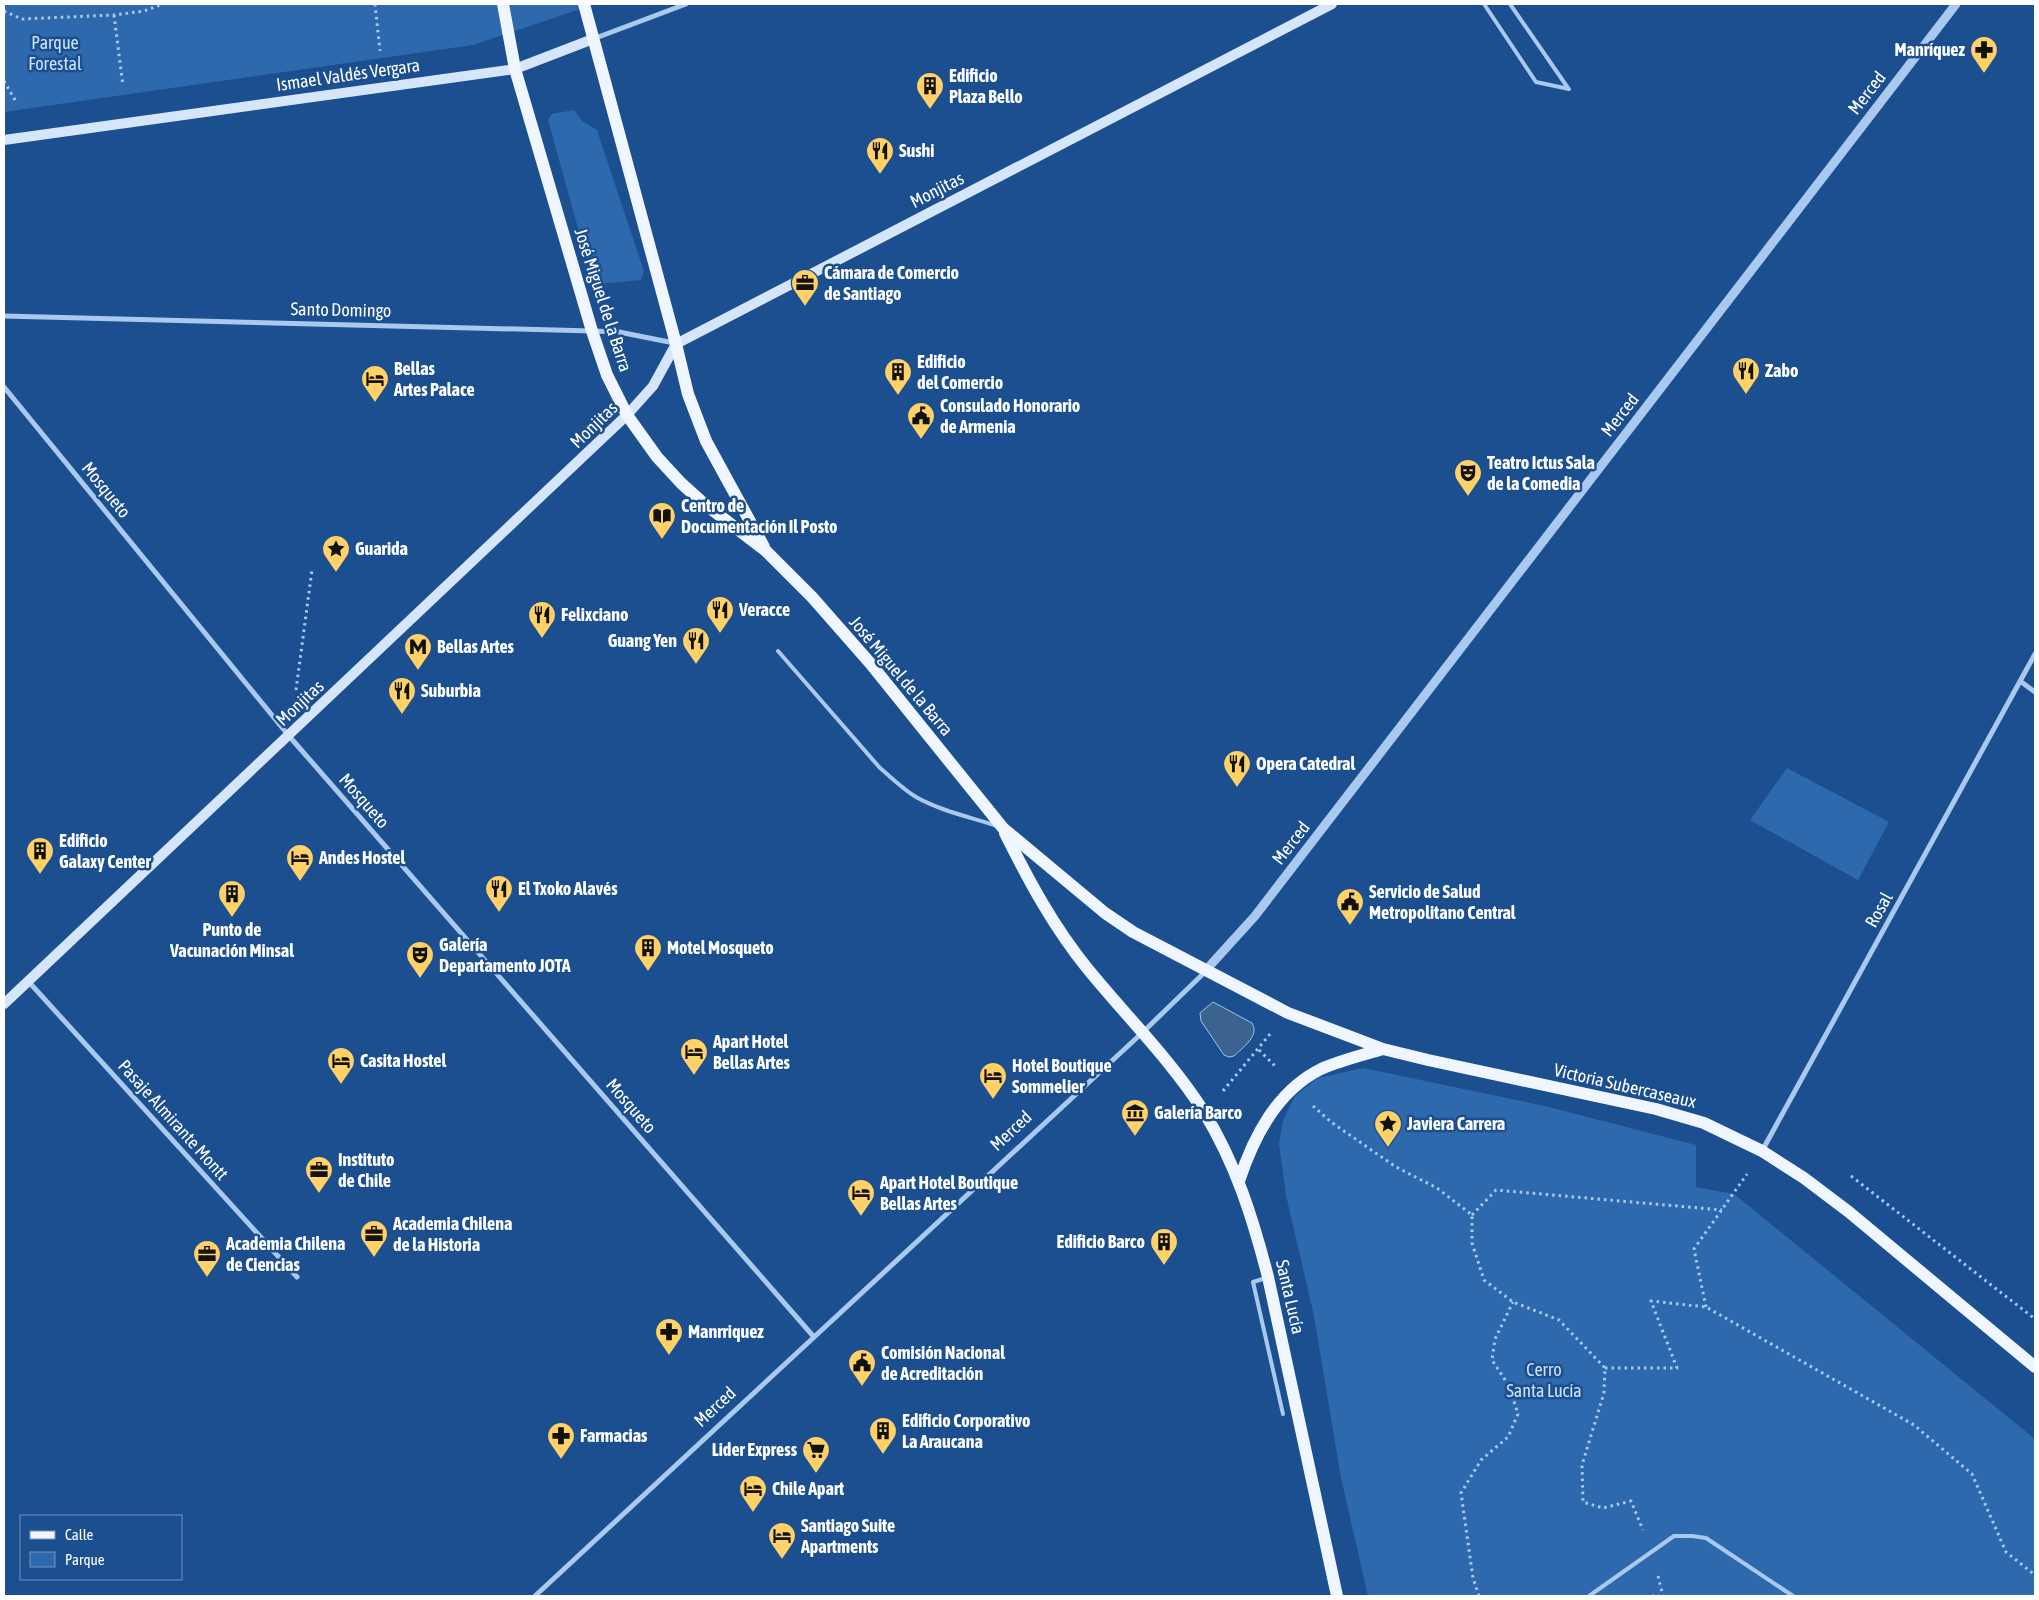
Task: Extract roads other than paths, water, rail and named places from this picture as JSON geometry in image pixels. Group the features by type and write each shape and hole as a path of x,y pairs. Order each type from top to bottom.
{"main road":[{"name":"José Miguel de la Barra","path":"503,4 514,69 592,331 607,375 628,415 657,457 702,502 766,551 812,597 870,663 1003,828 1112,918 1165,950 1206,970"},
{"name":"José Miguel de la Barra","path":"584,4 688,394 706,441 766,551"},
{"name":"Monjitas","path":"4,1004 628,415 654,386 676,344 1332,4"},
{"name":"Ismael Valdés Vergara","path":"4,140 514,69 593,40"},
{"name":"José Miguel de la Barra","path":"1003,828 1038,899 1056,927 1087,969 1143,1032"},
{"name":"Victoria Subercaseaux","path":"1206,970 1288,1013 1383,1049 1656,1109 1704,1123 1762,1151 1804,1178 1848,1212 2035,1367"},
{"name":"Santa Lucía","path":"1143,1032 1204,1112 1239,1180 1255,1226 1268,1277 1337,1596"},
{"path":"1239,1180 1248,1152 1263,1123 1294,1088 1321,1070 1383,1049"}],"street":[{"name":"Ismael Valdés Vergara","path":"593,40 686,4"},
{"name":"Merced","path":"535,1596 1143,1032 1206,970 1255,916 1956,4"},
{"name":"Santo Domingo","path":"4,316 592,331 628,333 676,344"},
{"name":"Mosqueto","path":"4,387 289,736 814,1337"},
{"name":"Rosal","path":"1762,1151 2035,654"},
{"path":"2020,681 2035,692"},
{"name":"Pasaje Almirante Montt","path":"28,981 297,1277"}],"lane":[{"path":"1484,4 1536,82 1569,89 1510,4"},
{"path":"778,651 880,768 900,785 916,797 937,807 1003,828"},
{"path":"1268,1277 1253,1282 1283,1414"},
{"path":"1589,1596 1674,1536 1692,1536 1706,1538 1793,1596"}],"place":[{"name":"Manríquez","path":"1984,74"},
{"name":"Edificio Plaza Bello","path":"930,110"},
{"name":"Sushi","path":"880,175"},
{"name":"Cámara de Comercio de Santiago","path":"805,307"},
{"name":"Zabo","path":"1746,395"},
{"name":"Edificio del Comercio","path":"898,396"},
{"name":"Bellas Artes Palace","path":"375,403"},
{"name":"Consulado Honorario de Armenia","path":"921,440"},
{"name":"Teatro Ictus Sala de la Comedia","path":"1468,497"},
{"name":"Centro de Documentación Il Posto","path":"662,540"},
{"name":"Guarida","path":"336,573"},
{"name":"Veracce","path":"720,634"},
{"name":"Felixciano","path":"542,639"},
{"name":"Guang Yen","path":"696,665"},
{"name":"Bellas Artes","path":"418,671"},
{"name":"Suburbia","path":"402,715"},
{"name":"Opera Catedral","path":"1237,788"},
{"name":"Edificio Galaxy Center","path":"40,875"},
{"name":"Andes Hostel","path":"300,882"},
{"name":"El Txoko Alavés","path":"499,913"},
{"name":"Punto de Vacunación Minsal","path":"232,918"},
{"name":"Servicio de Salud Metropolitano Central","path":"1350,926"},
{"name":"Motel Mosqueto","path":"648,972"},
{"name":"Galería Departamento JOTA","path":"420,979"},
{"name":"Apart Hotel Bellas Artes","path":"694,1076"},
{"name":"Casita Hostel","path":"341,1085"},
{"name":"Hotel Boutique Sommelier","path":"993,1100"},
{"name":"Galería Barco","path":"1135,1137"},
{"name":"Javiera Carrera","path":"1388,1148"},
{"name":"Instituto de Chile","path":"319,1194"},
{"name":"Apart Hotel Boutique Bellas Artes","path":"861,1217"},
{"name":"Academia Chilena de la Historia","path":"374,1258"},
{"name":"Edificio Barco","path":"1164,1266"},
{"name":"Academia Chilena de Ciencias","path":"207,1278"},
{"name":"Manrriquez","path":"669,1356"},
{"name":"Comisión Nacional de Acreditación","path":"862,1387"},
{"name":"Edificio Corporativo La Araucana","path":"883,1455"},
{"name":"Farmacias","path":"561,1460"},
{"name":"Lider Express","path":"816,1474"},
{"name":"Chile Apart","path":"753,1513"},
{"name":"Santiago Suite Apartments","path":"782,1560"}],"park label":[{"name":"Parque Forestal","path":"55,53"},
{"name":"Cerro Santa Lucía","path":"1544,1380"}]}
